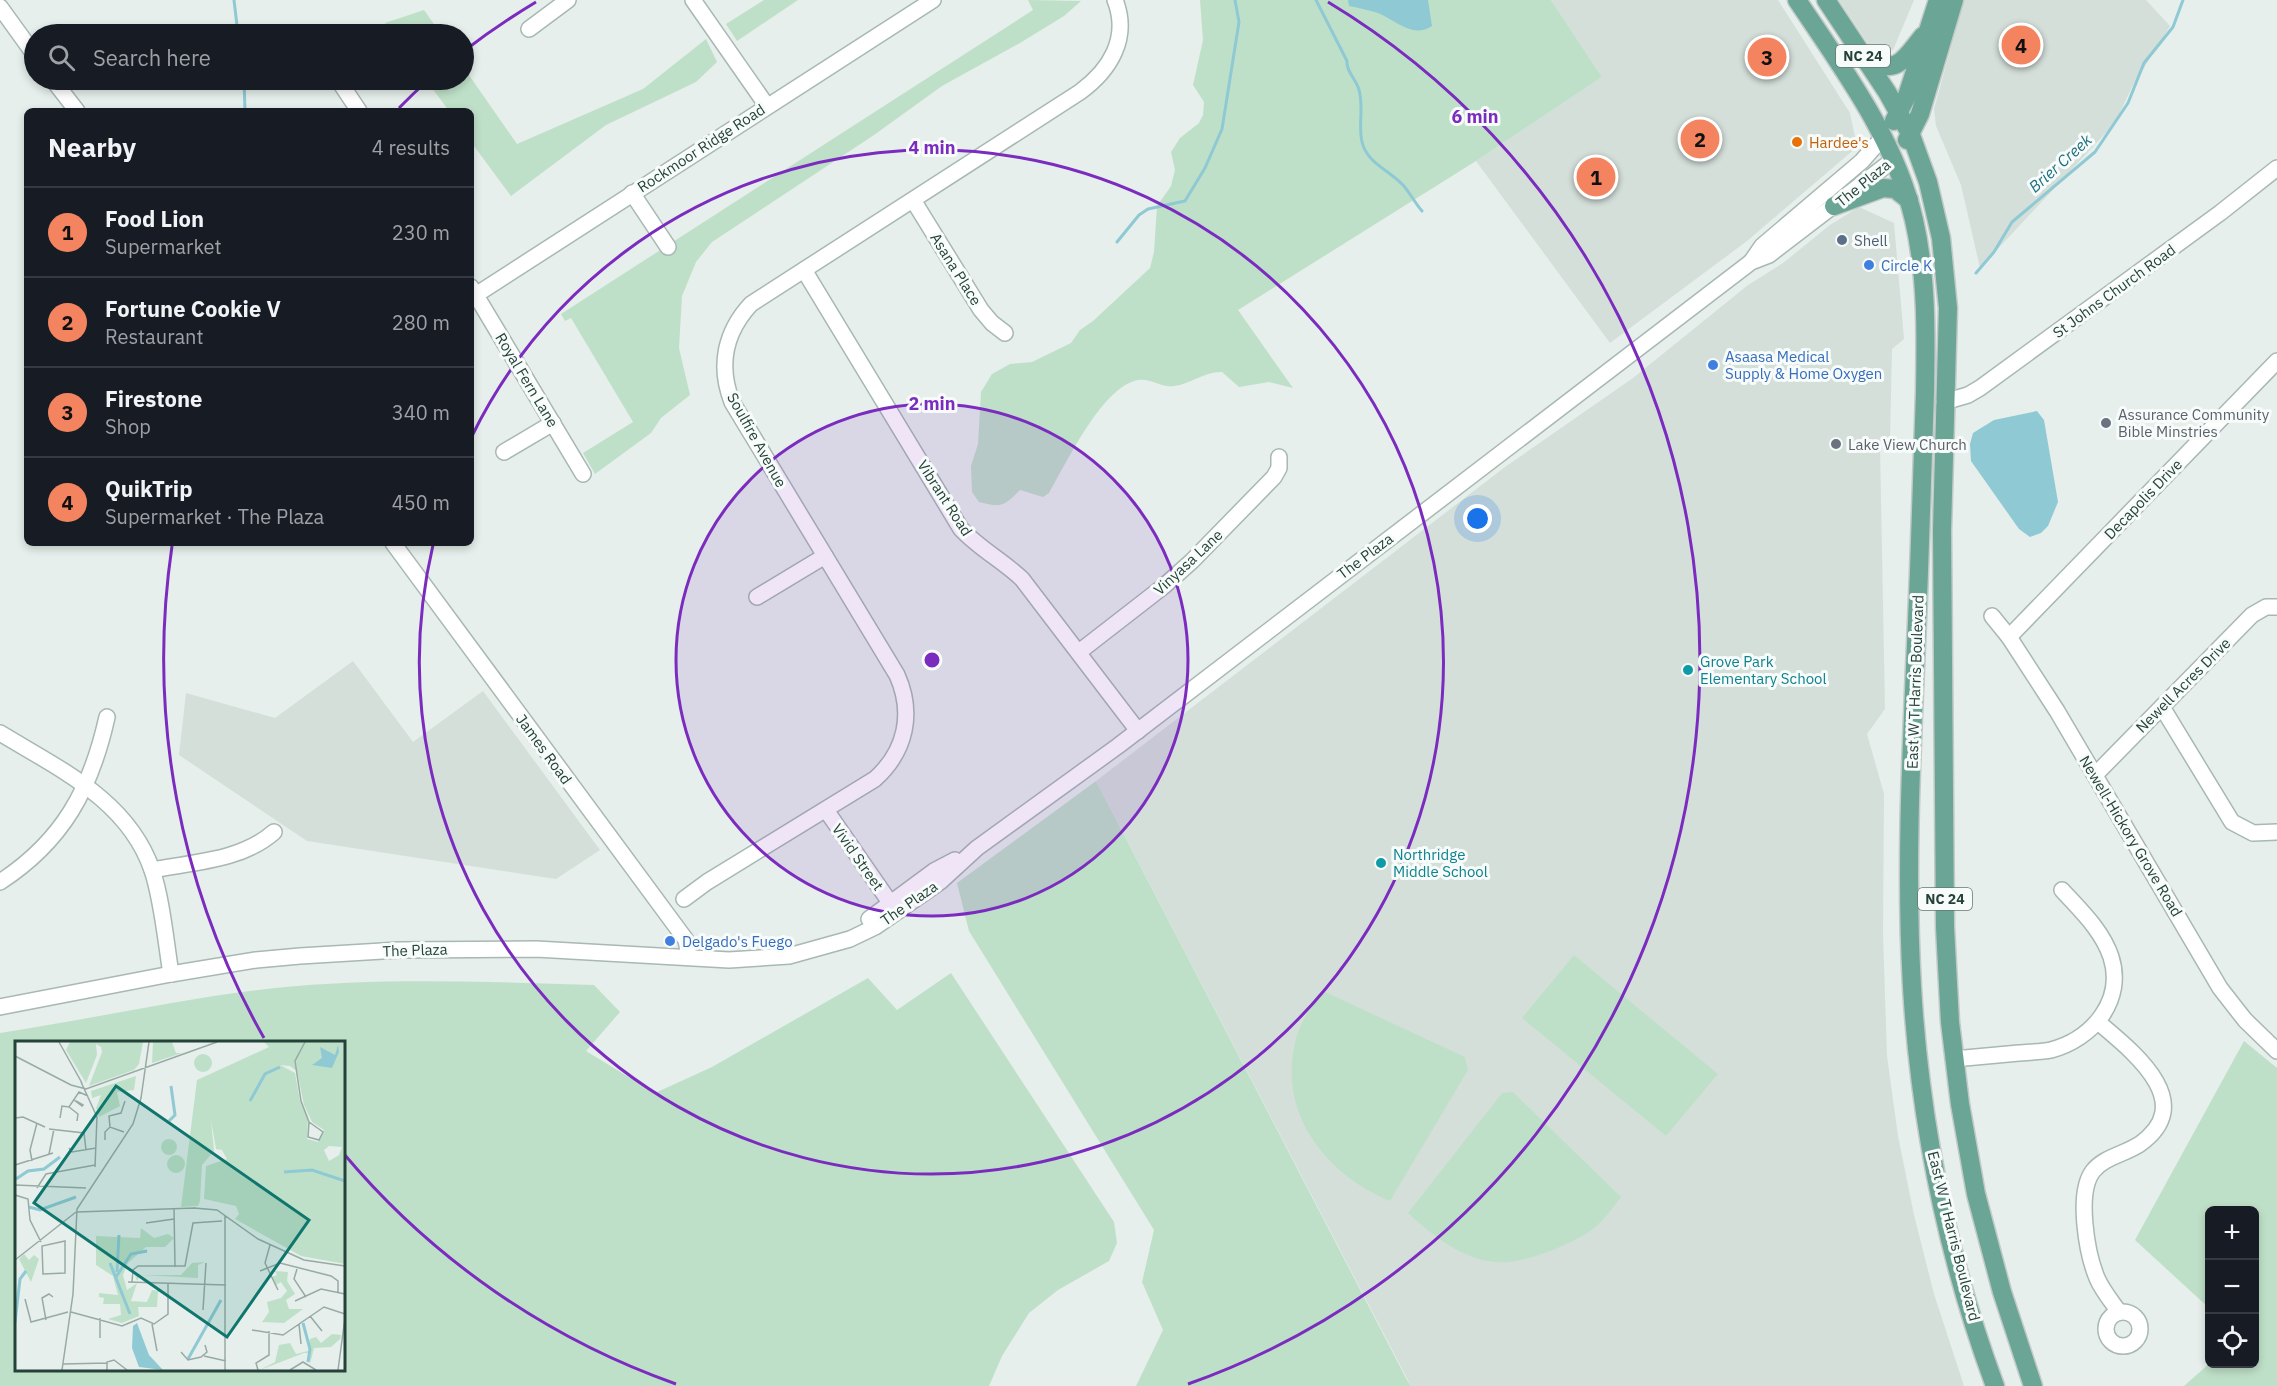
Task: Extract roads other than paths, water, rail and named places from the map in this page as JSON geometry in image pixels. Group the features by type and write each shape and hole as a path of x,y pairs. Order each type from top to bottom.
{"main road":[{"name":"East W T Harris Boulevard","path":"1797,0 1866,105 1883,137 1909,200 1921,261 1926,320 1910,841 1912,989 1922,1086 1936,1171 1959,1271 1995,1386"},
{"name":"East W T Harris Boulevard","path":"1826,0 1868,63 1911,135 1933,200 1944,259 1948,308 1948,375 1944,402 1942,530 1947,977 1954,1059 1966,1145 1986,1238 2017,1342 2033,1386"},
{"name":"The Plaza","path":"1883,137 1899,113 1910,88 1938,0"},
{"name":"The Plaza","path":"1893,160 1911,135 1920,114 1953,0"},
{"path":"1868,63 1886,68 1894,66 1905,58 1928,31"},
{"path":"1834,206 1883,188 1895,189 1909,200"}],"street":[{"path":"529,29 568,0"},
{"path":"693,0 766,106"},
{"name":"Rockmoor Ridge Road","path":"474,292 933,0"},
{"name":"Soulfire Avenue","path":"684,899 707,882 875,779 889,765 902,740 907,712 904,693 897,675 736,411 725,374 727,345 734,327 751,304 1096,80 1108,65 1119,40 1120,22 1115,0"},
{"path":"0,7 24,40"},
{"path":"61,90 75,108"},
{"path":"345,90 356,108"},
{"name":"The Plaza","path":"1751,262 1762,246 1862,161 1883,137"},
{"name":"The Plaza","path":"0,1007 256,960 399,950 536,949 729,960 789,956 850,939 896,913 941,881 977,848 1138,731 1751,262 1769,255 1893,160"},
{"name":"St Johns Church Road","path":"1944,402 1968,395 1980,388 2220,213 2277,168"},
{"path":"632,193 668,247"},
{"name":"Asana Place","path":"913,200 981,310 1005,333"},
{"name":"Vibrant Road","path":"804,270 961,529 976,544 1004,563 1022,579 1138,731"},
{"name":"Royal Fern Lane","path":"474,295 583,474"},
{"name":"Decapolis Drive","path":"2009,637 2277,361"},
{"path":"504,452 553,423"},
{"name":"Vinyasa Lane","path":"1078,652 1164,586 1192,561 1274,477 1279,468 1279,458"},
{"name":"James Road","path":"395,546 686,940 689,957"},
{"path":"757,597 825,556"},
{"name":"Newell Acres Drive","path":"2095,775 2253,615 2266,607 2277,607"},
{"name":"Newell-Hickory Grove Road","path":"1992,616 2009,637 2095,775 2220,988 2245,1020 2277,1050"},
{"path":"2162,707 2232,822 2253,833 2277,832"},
{"path":"0,882 17,871 45,845 69,815 99,754 107,717"},
{"path":"0,733 86,784 109,803 127,824 152,870 171,974"},
{"name":"Vivid Street","path":"826,810 891,904"},
{"path":"152,870 233,855 251,849 274,832"},
{"name":"The Plaza","path":"831,943 846,931 891,904 934,871 977,848"},
{"path":"1954,1059 2049,1050 2074,1041 2098,1023 2112,994 2114,983 2111,957 2092,923 2062,890"},
{"path":"2098,1023 2153,1074 2161,1091 2162,1100 2161,1118 2151,1133 2135,1147 2102,1163 2089,1179 2085,1192 2085,1224 2097,1278 2119,1312"}],"water":[{"path":"1348,0 1428,0 1432,26 1418,30 1404,27 1378,13 1349,6"},
{"path":"2037,411 2044,420 2058,502 2048,526 2041,533 2030,537 2019,529 1971,461 1970,444 1973,433 1994,420"}],"waterway":[{"path":"234,0 237,24"},
{"path":"1117,242 1139,215 1148,209 1185,201 1205,168 1222,129 1239,22 1235,0"},
{"path":"1316,0 1358,86 1361,103 1361,136 1365,149 1373,161 1403,185 1422,211"},
{"name":"Brier Creek","path":"1976,273 1994,252 2012,222 2095,152 2128,103 2144,63 2173,27 2183,0"},
{"path":"244,90 245,108"}],"place":[{"name":"QuikTrip","path":"2021,45"},
{"name":"Firestone","path":"1767,57"},
{"name":"Fortune Cookie V","path":"1700,139"},
{"name":"Hardee's","path":"1797,142"},
{"name":"Food Lion","path":"1596,177"},
{"name":"Shell","path":"1842,240"},
{"name":"Circle K","path":"1869,265"},
{"name":"Asaasa Medical Supply & Home Oxygen","path":"1713,365"},
{"name":"Assurance Community Bible Minstries","path":"2106,423"},
{"name":"Lake View Church","path":"1836,444"},
{"name":"Grove Park Elementary School","path":"1688,670"},
{"name":"Northridge Middle School","path":"1381,863"},
{"name":"Delgado's Fuego","path":"670,941"}]}
